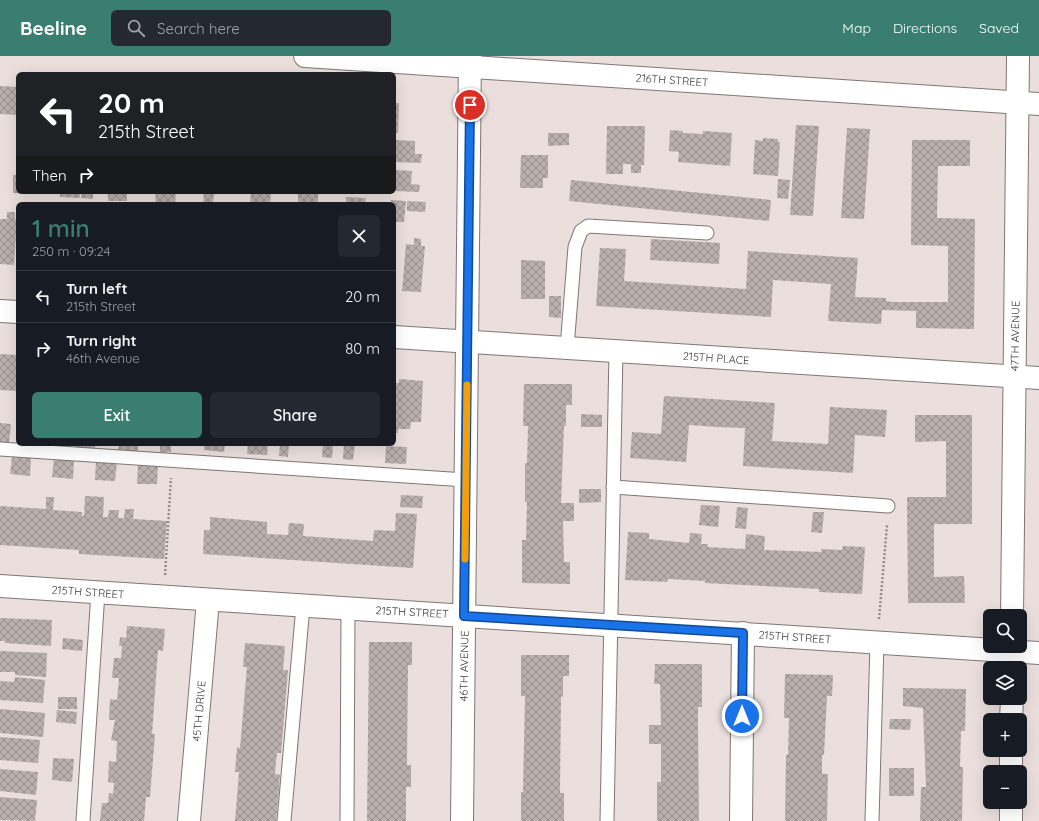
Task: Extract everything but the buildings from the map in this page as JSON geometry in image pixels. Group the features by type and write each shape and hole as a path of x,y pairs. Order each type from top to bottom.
{"street":[{"name":"216TH STREET","path":"305,56 470,61 1039,104"},
{"name":"47TH AVENUE","path":"1012,609 1018,56"},
{"name":"46TH AVENUE","path":"462,821 470,61"},
{"path":"0,311 16,312"},
{"name":"215TH PLACE","path":"396,337 1039,378"},
{"name":"215TH STREET","path":"0,586 302,606 611,624 877,643 1012,655 1039,653"},
{"name":"45TH DRIVE","path":"189,821 208,600"},
{"path":"741,821 743,633"},
{"path":"1011,809 1011,821"}],"lane":[{"path":"567,348 575,247 581,231 588,226 707,233"},
{"path":"607,821 616,351"},
{"path":"0,449 466,480"},
{"path":"613,487 888,506"},
{"path":"83,821 98,592"},
{"path":"284,821 302,606"},
{"path":"347,821 348,608"},
{"path":"872,821 877,643"}],"path":[{"path":"164,597 172,461"},
{"path":"877,643 888,506"}],"slow traffic":[{"path":"465,559 467,385"}],"route":[{"path":"470,105 464,616 743,633 742,716"}]}
